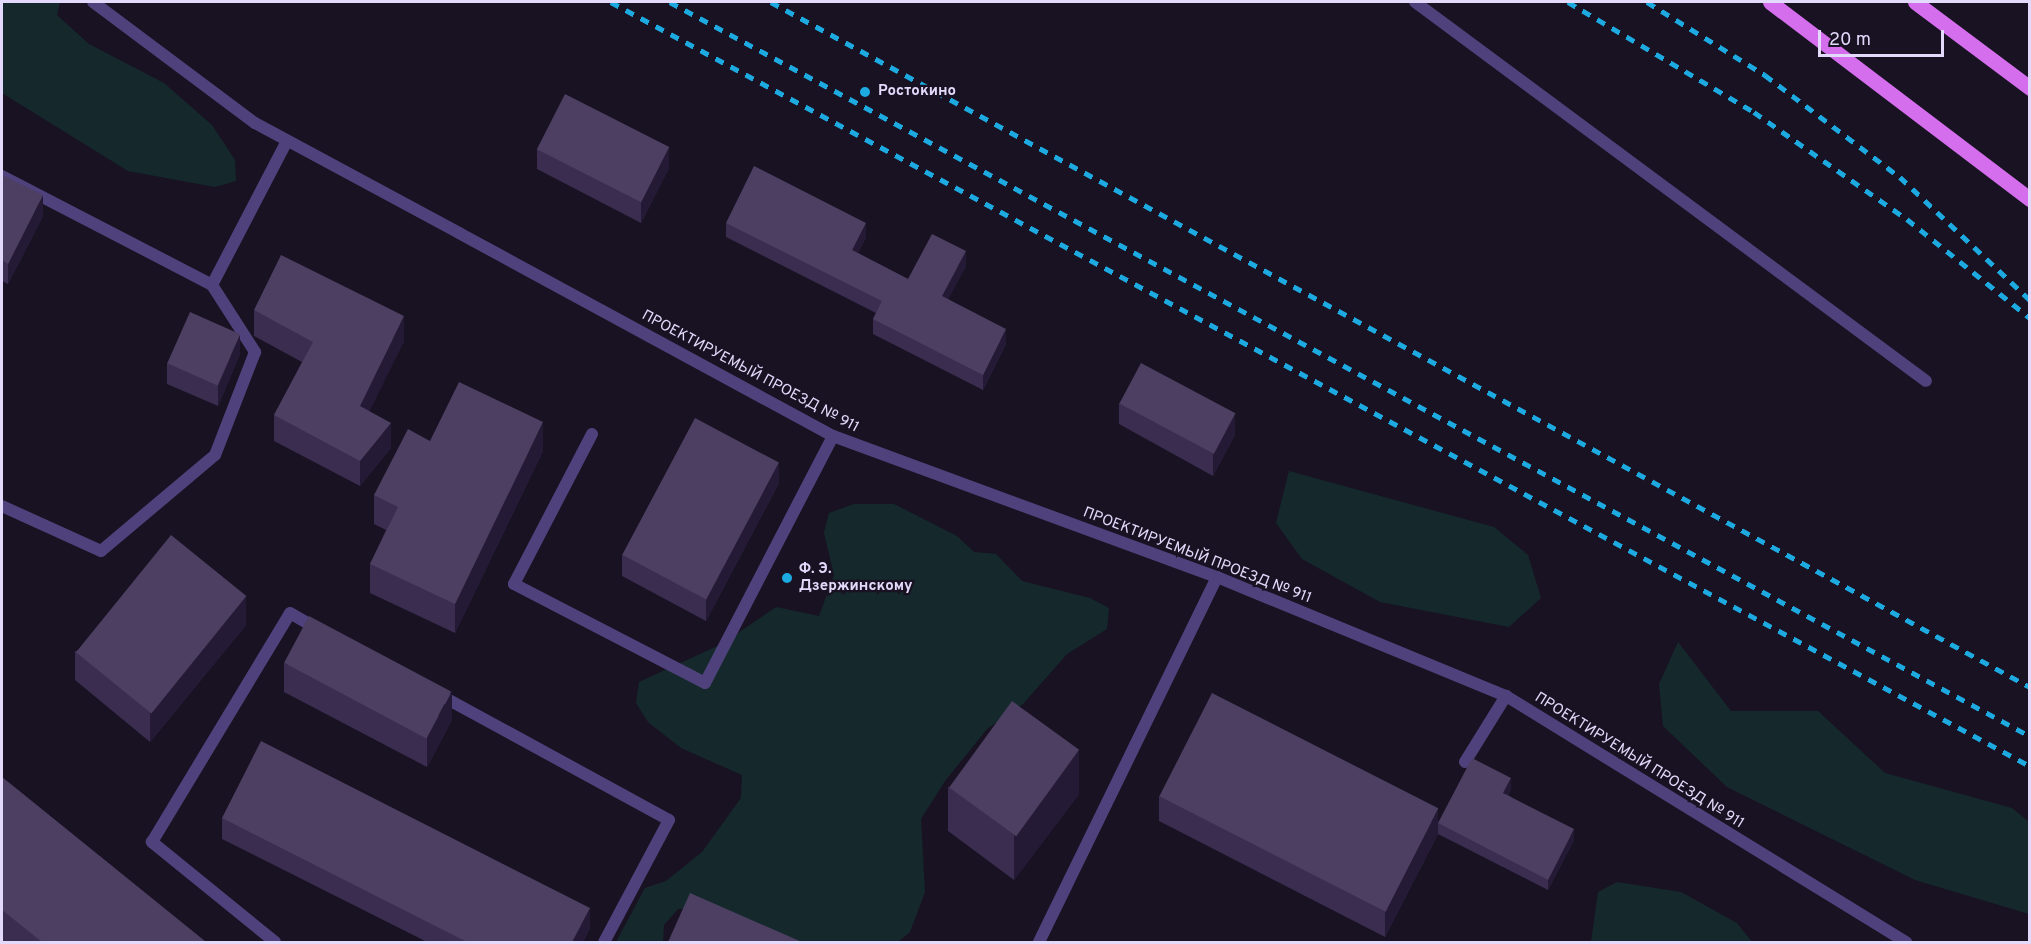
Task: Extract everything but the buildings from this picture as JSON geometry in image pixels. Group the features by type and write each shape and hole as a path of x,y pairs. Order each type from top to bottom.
{"main road":[{"path":"1770,2 2030,199"},
{"path":"1915,2 2030,88"}],"street":[{"name":"ПРОЕКТИРУЕМЫЙ ПРОЕЗД № 911","path":"93,2 255,123 833,436 1217,577 1506,696 1906,942"},
{"path":"1415,2 1926,381"},
{"path":"212,285 287,141"},
{"path":"2,176 212,285 255,352 215,455 101,551 2,506"},
{"path":"592,434 514,584 705,683 833,436"},
{"path":"1039,942 1217,577"},
{"path":"275,942 152,842 290,613 331,635"},
{"path":"423,686 669,820 604,942"},
{"path":"1465,762 1506,696"}],"green space":[{"path":"2,2 60,2 57,15 89,44 164,83 212,125 235,160 236,181 215,187 128,171 2,93"},
{"path":"1289,471 1494,527 1528,555 1541,598 1509,627 1380,602 1302,559 1276,523"},
{"path":"854,504 894,504 957,536 974,552 996,554 1022,581 1090,598 1109,608 1107,629 1067,654 1023,704 987,729 945,781 921,819 925,892 910,932 898,942 772,942 701,907 678,909 664,925 663,942 616,942 645,888 666,881 702,852 741,798 742,775 681,748 648,722 636,703 639,682 722,644 776,607 819,616 834,575 824,533 829,513"},
{"path":"1678,642 1731,711 1818,711 1885,773 2012,808 2029,822 2029,914 1915,880 1727,787 1663,726 1659,684"},
{"path":"1617,882 1681,892 1737,923 1752,942 1591,942 1598,892"}],"railway":[{"path":"611,2 2030,766"},
{"path":"670,2 2030,736"},
{"path":"771,2 2030,687"},
{"path":"1568,2 1754,112 1907,219 2030,318"},
{"path":"1647,2 1765,75 1900,177 2030,300"}],"place":[{"name":"Ростокино","path":"865,92"},
{"name":"Ф. Э. Дзержинскому","path":"787,578"}]}
